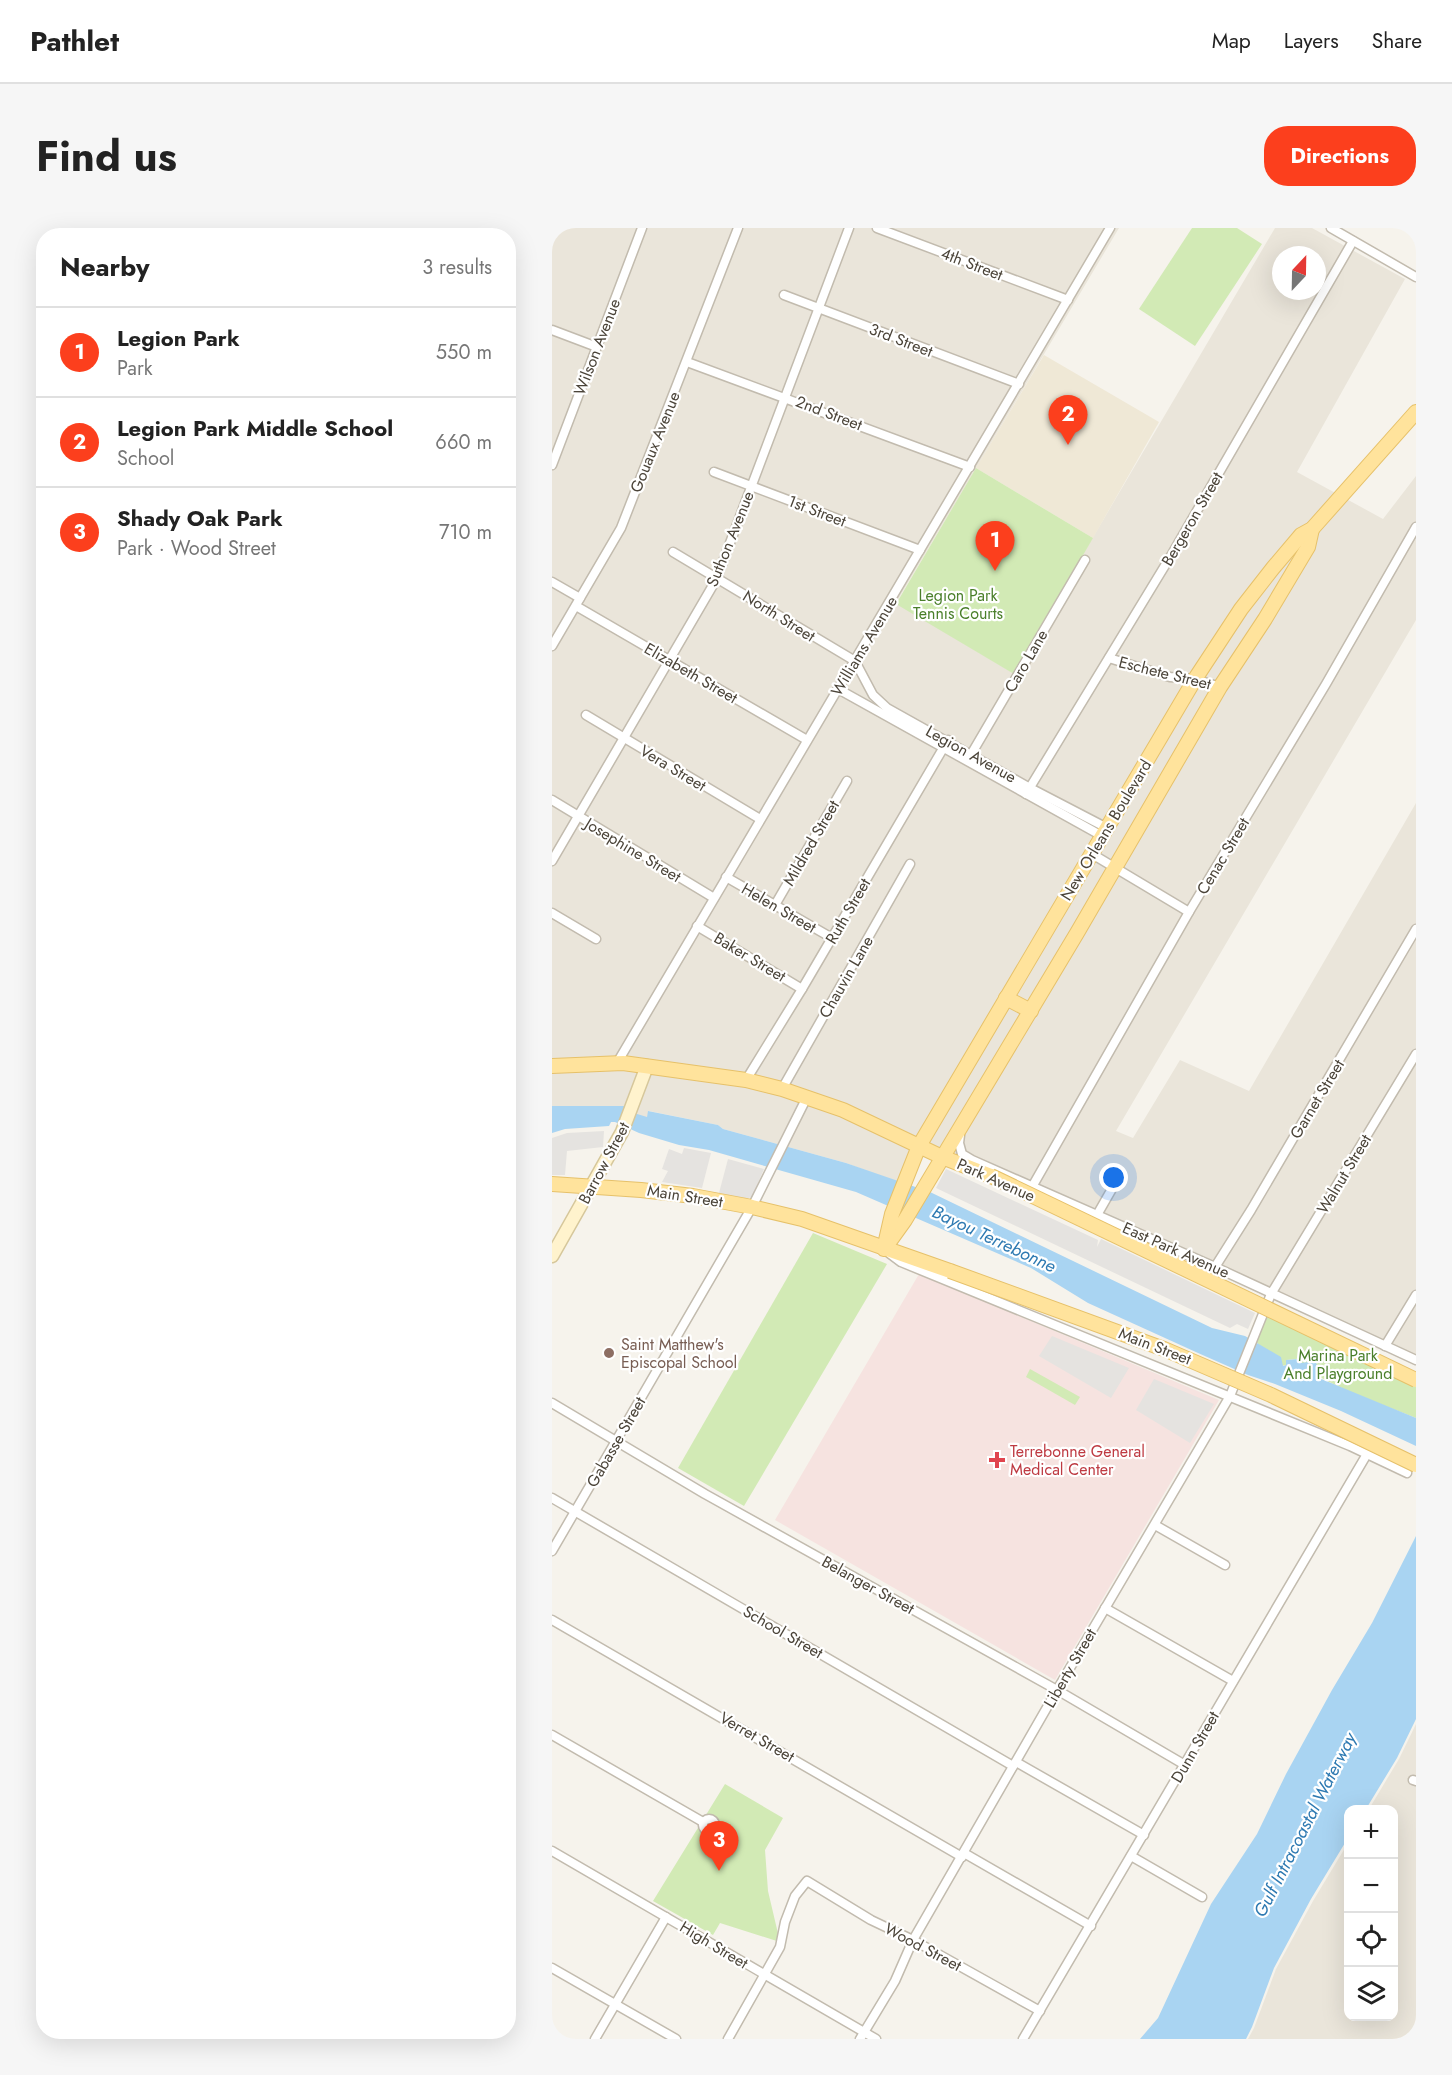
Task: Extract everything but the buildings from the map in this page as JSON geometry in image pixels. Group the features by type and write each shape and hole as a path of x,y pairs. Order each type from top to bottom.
{"main road":[{"name":"New Orleans Boulevard","path":"898,1217 907,1175 919,1146 1195,679 1241,609 1273,568 1301,535 1312,529 1416,412"},
{"name":"New Orleans Boulevard","path":"898,1217 924,1187 962,1126 1220,687 1308,547 1312,529"},
{"path":"1006,998 1031,1011"},
{"name":"Park Avenue","path":"552,1066 617,1063 746,1080 782,1089 843,1110 942,1157 992,1176 1416,1380"},
{"name":"Barrow Street","path":"552,1256 622,1132 648,1066"},
{"name":"Main Street","path":"552,1184 693,1196 802,1219 1164,1349 1271,1395 1412,1469"},
{"path":"884,1249 898,1217"}],"street":[{"name":"Wilson Avenue","path":"552,465 642,228"},
{"name":"Gouaux Avenue","path":"552,646 621,528 738,228"},
{"name":"Suthon Avenue","path":"552,861 717,577 849,228"},
{"name":"4th Street","path":"877,228 1068,300"},
{"name":"Williams Avenue","path":"617,1063 1110,228"},
{"path":"1331,228 1416,277"},
{"name":"Bergeron Street","path":"1028,791 1172,555 1353,241"},
{"name":"3rd Street","path":"784,295 1018,384"},
{"path":"552,330 597,347"},
{"name":"2nd Street","path":"687,362 970,467"},
{"name":"1st Street","path":"714,472 920,550"},
{"name":"Cenac Street","path":"1032,1187 1189,912 1320,694 1416,527"},
{"name":"North Street","path":"674,552 855,661"},
{"name":"Caro Lane","path":"969,758 1085,560"},
{"name":"Elizabeth Street","path":"552,582 578,602 668,660 807,740"},
{"name":"Eschete Street","path":"1109,658 1170,677 1195,679 1220,687"},
{"name":"Legion Avenue","path":"855,661 873,695 890,714"},
{"name":"Legion Avenue","path":"838,689 890,714 1105,832"},
{"name":"Vera Street","path":"586,715 760,819"},
{"name":"Ruth Street","path":"746,1080 802,989 945,744"},
{"name":"Mildred Street","path":"775,905 847,781"},
{"name":"Josephine Street","path":"552,801 714,898"},
{"path":"1092,854 1189,912"},
{"name":"Chauvin Lane","path":"782,1089 910,864"},
{"name":"Helen Street","path":"726,877 832,938"},
{"path":"552,913 596,939"},
{"name":"Baker Street","path":"697,926 802,989"},
{"name":"Garnet Street","path":"1215,1267 1251,1210 1416,929"},
{"name":"Walnut Street","path":"1271,1294 1416,1054"},
{"name":"Gabasse Street","path":"552,1551 752,1208 807,1097"},
{"name":"East Park Avenue","path":"962,1126 959,1143 962,1154 1416,1360"},
{"path":"1097,1215 1113,1187"},
{"name":"Main Street","path":"884,1249 901,1262 1367,1454 1412,1469"},
{"name":"Liberty Street","path":"862,2035 895,1981 913,1940 1230,1396 1271,1294"},
{"path":"1385,1347 1416,1295"},
{"name":"Belanger Street","path":"552,1403 705,1494 1057,1690 1185,1765"},
{"name":"Dunn Street","path":"1023,2039 1367,1454"},
{"name":"School Street","path":"552,1498 1015,1764 1144,1835"},
{"path":"1155,1525 1225,1565"},
{"path":"1105,1608 1233,1680"},
{"name":"Verret Street","path":"552,1620 1090,1926"},
{"path":"552,1735 703,1822"},
{"name":"High Street","path":"552,1851 765,1975 862,2035 876,2039"},
{"path":"1131,1856 1202,1897"},
{"name":"Wood Street","path":"765,1975 780,1947 785,1922 795,1896 807,1881 871,1920 913,1940 1040,2011"},
{"path":"595,2039 666,1917"},
{"path":"552,1968 676,2039"},
{"path":"728,2039 765,1975"}],"shaded area":[{"path":"552,228 1119,228 896,603 1013,673 1275,228 1312,228 1405,279 1297,472 1383,519 1416,476 1416,620 1116,1131 1133,1138 1180,1060 1249,1091 1416,803 1416,1364 1159,1248 912,1146 897,1182 846,1163 723,1129 718,1125 649,1111 647,1117 642,1117 624,1110 625,1106 552,1106"},
{"path":"1044,355 1159,422 1093,538 976,468"},
{"path":"604,1131 603,1147 567,1151 565,1175 552,1175 552,1138 567,1133"},
{"path":"684,1148 711,1153 702,1188 662,1182 668,1171 662,1169 669,1149 682,1154"},
{"path":"728,1159 764,1169 752,1197 745,1199 719,1193"},
{"path":"946,1169 1098,1240 1097,1247 1101,1239 1255,1313 1248,1329 1237,1324 1230,1328 936,1188"},
{"name":"Terrebonne General Medical Center","path":"919,1274 1219,1400 1055,1680 775,1520"},
{"path":"1052,1336 1129,1368 1111,1398 1039,1356"},
{"path":"1154,1379 1214,1404 1190,1443 1136,1410"},
{"path":"1416,1724 1416,2039 1248,2039 1276,1969 1344,1850 1344,2021 1398,2021 1398,1805 1371,1805 1399,1759"}],"green space":[{"path":"1192,228 1237,228 1262,244 1195,346 1139,309"},
{"name":"Legion Park Tennis Courts","path":"976,468 1093,538 1014,674 896,604"},
{"path":"813,1233 887,1264 744,1506 678,1468"},
{"name":"Marina Park And Playground","path":"1266,1307 1416,1380 1416,1418 1316,1375 1298,1359 1286,1360 1286,1365 1282,1366 1254,1340"},
{"path":"1030,1369 1080,1397 1075,1405 1026,1377"},
{"path":"725,1784 783,1818 765,1850 768,1891 780,1942 720,1923 713,1935 653,1901"}],"water":[{"name":"Bayou Terrebonne","path":"552,1106 625,1106 624,1110 647,1117 648,1111 718,1125 723,1129 846,1163 930,1192 1212,1328 1245,1336 1281,1357 1283,1366 1286,1365 1286,1360 1299,1359 1300,1363 1316,1361 1319,1378 1416,1418 1416,1446 1341,1411 1198,1353 1088,1303 1031,1268 856,1192 709,1150 679,1145 639,1133 615,1122 611,1122 609,1126 565,1129 552,1133"},
{"name":"Gulf Intracoastal Waterway","path":"1416,1536 1416,1719 1397,1758 1368,1805 1344,1805 1344,1845 1311,1899 1274,1968 1246,2039 1140,2039 1158,2018 1211,1904 1257,1834 1286,1774 1372,1623"}],"place":[{"name":"Legion Park Middle School","path":"1068,445"},
{"name":"Legion Park","path":"995,571"},
{"name":"Saint Matthew's Episcopal School","path":"609,1353"},
{"name":"Terrebonne General Medical Center","path":"997,1460"},
{"name":"Shady Oak Park","path":"719,1871"}]}
